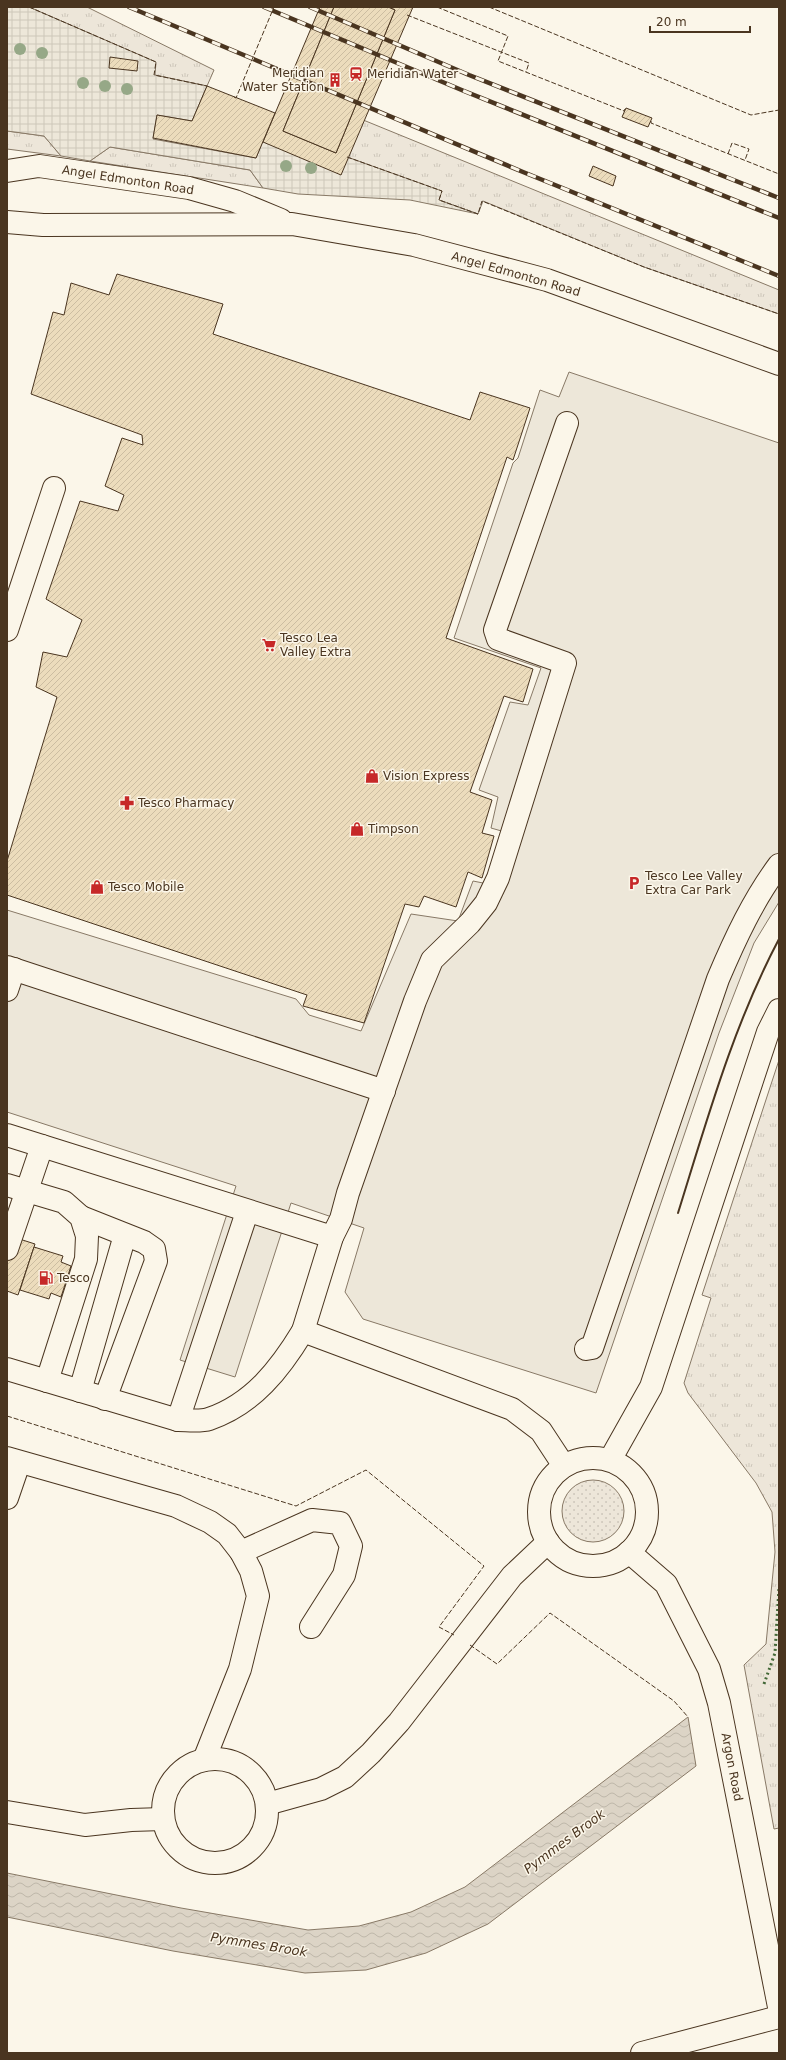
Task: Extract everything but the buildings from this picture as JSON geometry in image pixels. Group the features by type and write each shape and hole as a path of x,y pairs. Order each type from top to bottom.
{"street":[{"name":"Angel Edmonton Road","path":"7,171 39,166 189,188 235,201 292,224"},
{"name":"Angel Edmonton Road","path":"7,222 43,225 292,224 414,245 547,280 779,364"},
{"path":"7,1368 178,1420 208,1420 239,1405 265,1384 287,1357 303,1331 332,1237 341,1219 348,1192 415,1000 432,960 470,923 486,902 498,878 565,663 498,639 495,630 567,423"},
{"path":"7,630 54,488"},
{"path":"586,1349 592,1348 718,979 737,935 763,887 779,865"},
{"path":"7,990 10,968 384,1091"},
{"path":"610,1460 651,1387 768,1032 779,1010"},
{"path":"7,1135 247,1212 287,1222 332,1237"},
{"path":"7,1249 17,1188 42,1146"},
{"path":"17,1188 64,1202 81,1217 144,1242 154,1250 156,1261 105,1399"},
{"path":"178,1420 247,1212"},
{"path":"47,1381 86,1259 87,1236 81,1217"},
{"path":"80,1391 125,1234"},
{"path":"303,1331 512,1409 540,1431 564,1466"},
{"path":"589,1458 610,1460 625,1467 636,1478 644,1493 647,1508 646,1525 642,1535 629,1552 616,1561 602,1565 586,1566 571,1561 558,1553 548,1542 541,1526 540,1504 543,1492 551,1477 564,1466 578,1459 589,1458"},
{"path":"7,1498 13,1460 176,1506 216,1526 228,1534 241,1552 250,1571 258,1596 240,1669 204,1760"},
{"path":"241,1552 312,1520 340,1523 351,1546 344,1575 311,1627"},
{"path":"267,1804 321,1789 346,1777 371,1753 399,1722 512,1576 548,1542"},
{"name":"Argon Road","path":"629,1552 666,1584 709,1669 719,1703 727,1739 779,2007"},
{"path":"222,1759 235,1763 251,1773 263,1792 267,1804 266,1820 262,1834 251,1849 241,1857 224,1863 203,1862 186,1855 176,1846 166,1830 163,1819 163,1808 167,1790 177,1775 184,1768 204,1760 222,1759"},
{"path":"7,1812 85,1825 131,1820 163,1819"},
{"path":"642,2053 779,2017"}],"green space":[{"path":"29,7 87,7 214,70 207,86 154,75 155,62"},
{"path":"351,115 779,290 779,314 644,267 483,201 478,214 439,200 441,192 336,153"},
{"path":"7,131 44,136 61,156 7,149"},
{"path":"110,147 250,170 263,188 90,161"},
{"path":"779,1060 779,1828 774,1829 744,1665 766,1644 775,1552 772,1512 756,1483 688,1393 684,1383 711,1298 702,1295"},
{"path":"587,1480 599,1480 615,1489 622,1499 624,1511 622,1523 615,1533 599,1542 587,1542 576,1537 567,1528 562,1517 562,1505 567,1494 576,1485"}],"shaded area":[{"path":"7,7 29,7 156,62 155,75 207,86 192,121 157,115 153,139 256,158 269,126 336,153 442,191 439,200 478,214 410,200 298,194 263,188 250,170 110,147 90,161 61,156 44,136 7,131"},
{"name":"Tesco Lee Valley Extra Car Park","path":"569,372 779,443 779,902 754,943 719,1033 596,1393 363,1319 345,1292 364,1228 291,1203 235,1377 180,1360 236,1186 7,1112 7,910 296,999 309,1015 361,1031 411,914 458,921 473,881 488,884 505,832 491,828 498,797 479,790 510,702 528,705 541,668 454,638 513,463 518,458 540,390 559,397"}],"water":[{"name":"Pymmes Brook","path":"688,1717 696,1766 488,1924 426,1953 366,1970 305,1973 173,1951 7,1917 7,1873 181,1908 308,1930 359,1926 411,1912 465,1887"}],"railway":[{"path":"129,7 523,172 779,276"},
{"path":"264,7 464,91 779,218"},
{"path":"310,7 469,75 779,198"}],"hedge":[{"path":"764,1684 775,1653 779,1587"}],"fence":[{"path":"29,7 156,62 154,75 207,86"},
{"path":"234,97 236,98 274,7"},
{"path":"437,7 508,36 498,61 624,111 625,109"},
{"path":"489,7 751,115 779,110"},
{"path":"407,15 529,63 526,72"},
{"path":"651,121 651,123 779,174"},
{"path":"728,154 732,143 749,149 745,160"},
{"path":"347,157 442,191 439,200 478,214 482,201 644,267 779,314"},
{"path":"7,1416 296,1506 366,1470 484,1566 439,1627 454,1635"},
{"path":"470,1645 497,1664 550,1613 674,1701 688,1717"}],"wall":[{"path":"678,1213 734,1039 779,939"}],"place":[{"name":"Meridian Water","path":"356,74"},
{"name":"Meridian Water Station","path":"335,80"},
{"name":"Tesco Lea Valley Extra","path":"269,645"},
{"name":"Vision Express","path":"372,776"},
{"name":"Tesco Pharmacy","path":"127,803"},
{"name":"Timpson","path":"357,829"},
{"name":"Tesco Lee Valley Extra Car Park","path":"634,883"},
{"name":"Tesco Mobile","path":"97,887"},
{"name":"Tesco","path":"46,1278"}]}
